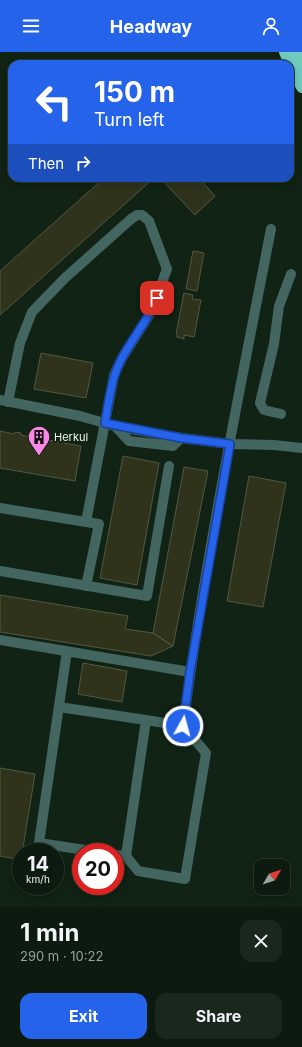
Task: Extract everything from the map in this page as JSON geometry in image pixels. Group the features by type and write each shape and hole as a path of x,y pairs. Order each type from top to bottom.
{"highway":[{"path":"296,52 302,69"},
{"path":"294,72 302,87"}],"lane":[{"path":"86,522 110,424 114,374 122,358 152,312 167,269 149,221 142,215 137,215 65,278 32,312 20,343 4,401 80,416 110,424 181,438 230,444 274,445 302,448"},
{"path":"183,726 190,672 230,444 271,229"},
{"path":"281,414 264,410 260,403 274,344 279,306 291,274"},
{"path":"0,571 148,596 169,466"},
{"path":"0,508 99,524 86,586"},
{"path":"0,642 67,651 190,672"},
{"path":"67,651 39,843 72,848"},
{"path":"59,707 146,720 183,726 206,753 185,879 138,871 126,856 146,720"}],"building":[{"path":"100,182 150,182 0,315 0,271"},
{"path":"164,182 203,182 215,196 195,215"},
{"path":"193,251 204,253 197,291 186,289"},
{"path":"184,293 193,295 192,299 201,300 194,337 184,335 184,339 177,337 176,334"},
{"path":"41,353 93,363 86,398 34,389"},
{"name":"Herkul","path":"0,431 14,434 15,432 21,433 21,435 59,442 60,438 65,439 64,443 81,446 75,481 0,468"},
{"path":"123,456 159,463 137,585 100,578"},
{"path":"184,467 208,471 173,646 153,633"},
{"path":"249,476 286,483 263,607 227,601"},
{"path":"0,595 128,616 125,629 153,633 173,646 151,656 0,632"},
{"path":"83,663 127,671 122,702 78,694"},
{"path":"0,768 35,774 24,843 12,843 12,858 0,856"}],"place":[{"name":"Herkul","path":"39,456"}],"route":[{"path":"157,298 152,312 122,358 114,374 105,423 181,438 230,444 190,672 183,726"}]}
